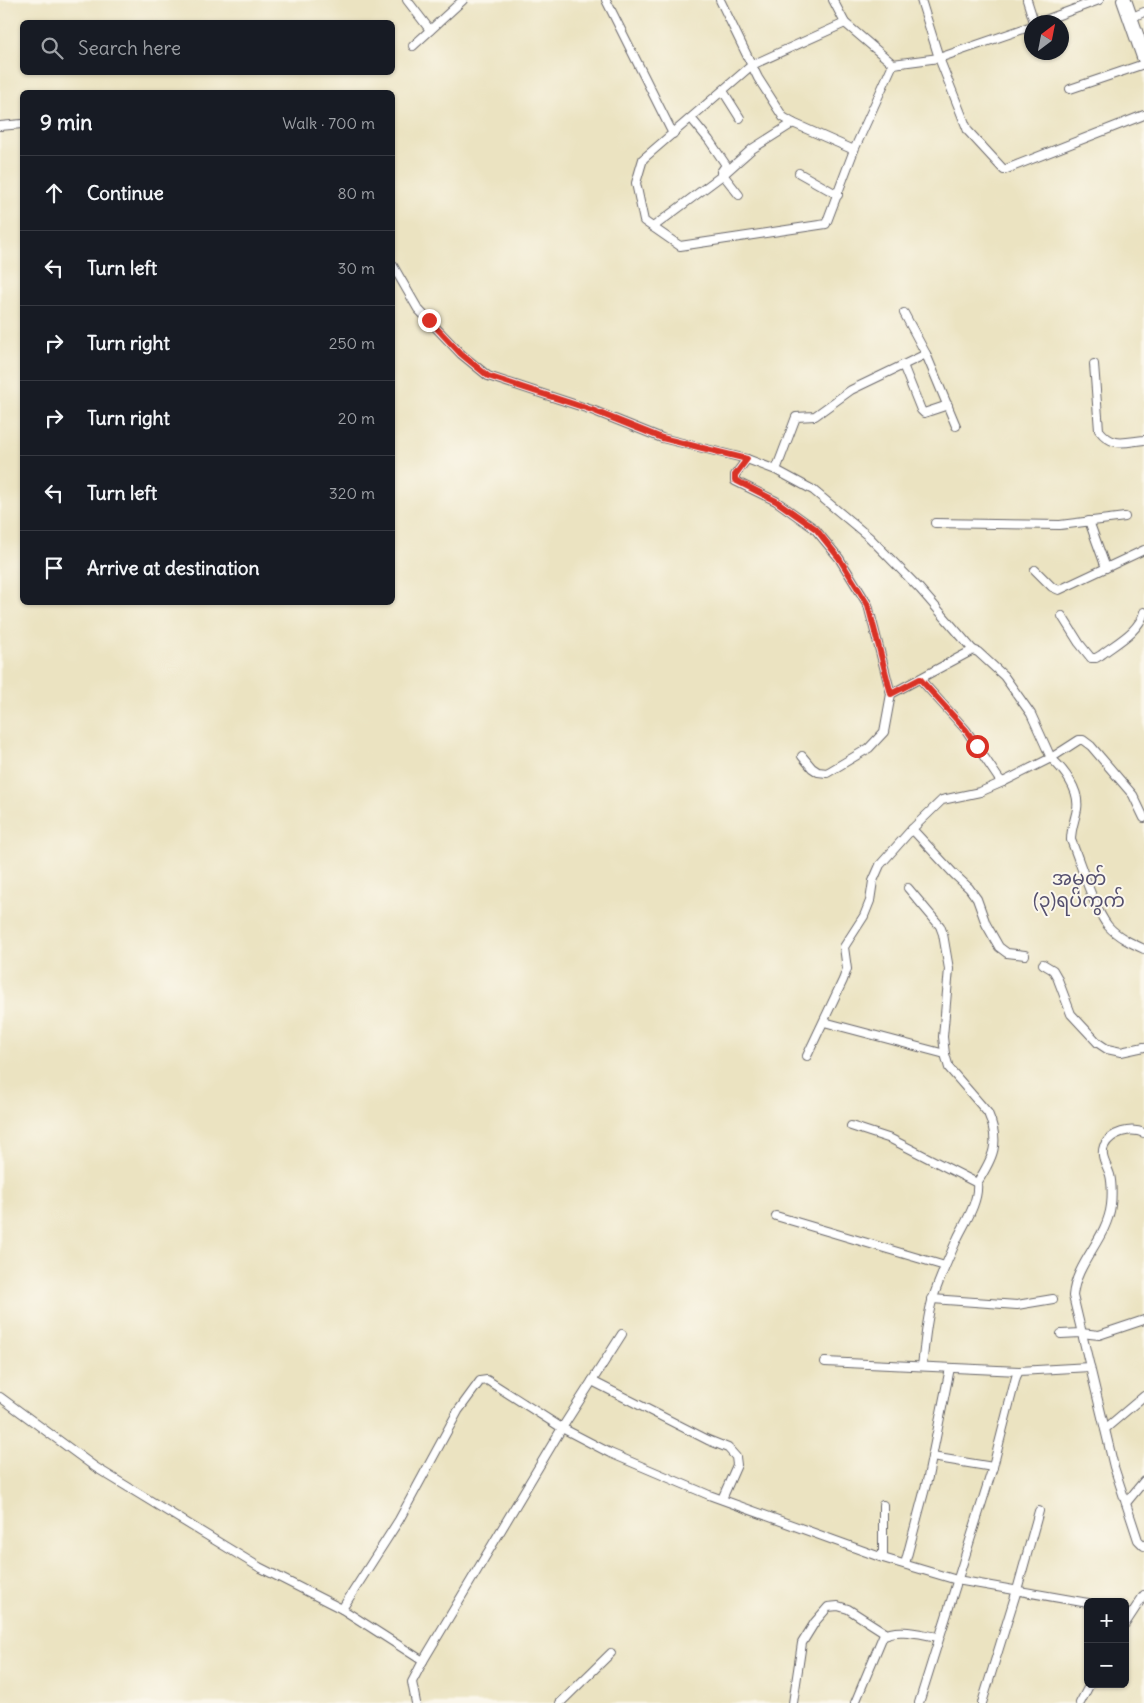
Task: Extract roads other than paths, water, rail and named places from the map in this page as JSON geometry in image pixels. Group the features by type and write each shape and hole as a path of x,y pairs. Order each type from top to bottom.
{"highway":[{"path":"1124,0 1144,58"}],"street":[{"path":"407,0 430,30"},
{"path":"413,46 463,0"},
{"path":"606,0 673,134"},
{"path":"720,0 764,90 783,117 854,150"},
{"path":"832,0 845,23 893,64 939,58 1024,29"},
{"path":"921,0 939,58 968,131 1004,170 1144,115"},
{"path":"1027,0 1032,15"},
{"path":"1059,15 1099,0"},
{"path":"1130,18 1144,12"},
{"path":"845,23 752,65 643,159 636,183 644,221 680,246 826,224 854,150 893,64"},
{"path":"1070,89 1144,64"},
{"path":"723,91 740,118"},
{"path":"690,118 709,140 726,165 721,172 739,196"},
{"path":"653,227 724,174 752,150 793,123"},
{"path":"0,126 20,124"},
{"path":"799,173 838,195"},
{"path":"395,269 418,309 461,354 488,376 592,410 662,438 747,459 776,470 813,490 870,537 920,589 973,650 978,652 1004,676 1031,714 1051,758 1071,782 1077,807 1071,830 1072,840 1098,909 1109,926 1124,939 1144,949"},
{"path":"904,313 926,354 956,426"},
{"path":"776,470 796,417 814,416 851,390 926,354"},
{"path":"1094,364 1099,430 1106,439 1114,443 1144,440"},
{"path":"902,365 920,410 924,414 948,405"},
{"path":"747,459 735,475 735,480 776,501 816,529 839,558 868,605 891,694 884,732 869,748 827,773 818,772 812,768 802,756"},
{"path":"935,523 1060,525 1125,517"},
{"path":"1089,521 1106,568"},
{"path":"1035,570 1056,590 1144,550"},
{"path":"1062,616 1091,658 1100,655 1135,629 1141,623 1144,612"},
{"path":"891,694 973,650"},
{"path":"920,679 966,730 999,779 1003,782"},
{"path":"807,1056 847,968 844,947 864,916 870,901 873,881 880,865 912,829 942,800 980,792 1051,758 1079,740 1083,740 1091,746 1133,795 1144,818"},
{"path":"912,829 969,888 977,899 986,924 999,946 1007,953 1024,955"},
{"path":"908,888 940,926 943,934 949,969 943,1037 945,1054 949,1068 988,1113 992,1121 995,1147 992,1161 977,1183 978,1189 973,1205 932,1299 922,1366"},
{"path":"1043,964 1053,970 1057,977 1071,1014 1098,1043 1107,1049 1121,1052 1144,1047"},
{"path":"824,1022 945,1054"},
{"path":"851,1126 891,1139 977,1183"},
{"path":"1144,1133 1130,1129 1113,1136 1105,1145 1102,1156 1111,1176 1111,1205 1104,1229 1074,1283 1073,1296 1114,1467 1138,1540 1144,1546"},
{"path":"776,1216 945,1266"},
{"path":"932,1299 1017,1305 1053,1298"},
{"path":"1061,1334 1081,1333 1099,1335 1144,1320"},
{"path":"416,1703 412,1682 422,1661 562,1428 622,1334"},
{"path":"825,1362 1019,1371 1090,1367"},
{"path":"905,1564 932,1457 950,1368"},
{"path":"920,1703 993,1467 1016,1376 1019,1371"},
{"path":"342,1609 399,1520 458,1411 480,1381 487,1380 562,1428 610,1453 722,1499 883,1558 957,1580 1084,1602"},
{"path":"592,1381 708,1440 728,1448 736,1457 737,1465 722,1499"},
{"path":"1106,1429 1144,1396"},
{"path":"0,1398 95,1467 259,1567 342,1609 422,1661"},
{"path":"932,1457 993,1467"},
{"path":"1126,1502 1144,1481"},
{"path":"883,1505 883,1558"},
{"path":"982,1703 1039,1511"},
{"path":"1129,1611 1144,1595"},
{"path":"793,1703 802,1642 828,1607 838,1606 848,1609 887,1634"},
{"path":"855,1703 883,1636 896,1632 939,1637"},
{"path":"560,1703 611,1653"},
{"path":"1080,1703 1088,1688"}],"district":[{"name":"အမှတ် (၃)ရပ်ကွက်","path":"1079,889"}]}
